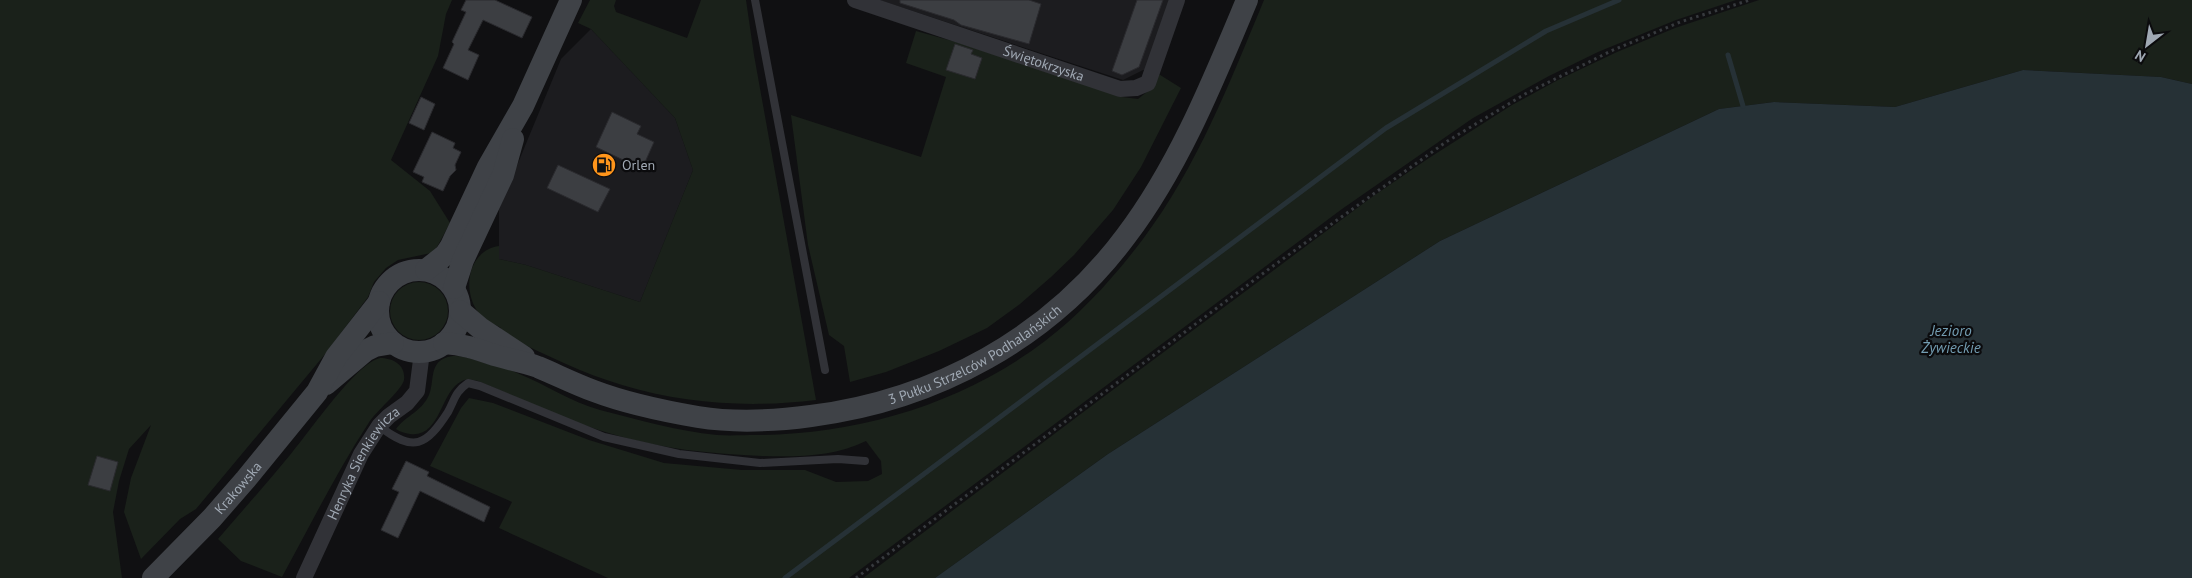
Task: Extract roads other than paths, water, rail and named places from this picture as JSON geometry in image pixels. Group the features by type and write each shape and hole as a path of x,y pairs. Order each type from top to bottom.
{"main road":[{"path":"426,270 445,255 451,246 488,167 523,106 571,0"},
{"name":"3 Pułku Strzelców Podhalańskich","path":"537,367 596,392 647,408 702,418 757,420 788,419 851,411 916,392 968,369 1007,346 1058,309 1098,270 1127,235 1156,191 1187,135 1247,0"},
{"path":"454,288 463,260 503,175 523,106"},
{"path":"412,270 426,270 439,275 454,288 459,299 460,311 456,329 444,344 434,349 422,352 404,349 393,343 380,324 379,302 388,283 399,275 412,270"},
{"name":"Krakowska","path":"153,578 218,512 317,392 336,357 379,302"},
{"path":"460,311 480,328 537,367"},
{"name":"Krakowska","path":"317,392 365,351 375,346 393,343"},
{"path":"444,344 468,346 537,367"}],"street":[{"name":"Świętokrzyska","path":"855,0 1060,63 1120,89 1136,88 1148,82 1177,0"},
{"name":"Henryka Sienkiewicza","path":"304,578 361,454 379,426 414,396 419,379 422,352"}],"lane":[{"path":"755,0 825,370"},
{"path":"379,426 399,439 416,443 429,438 448,411 458,390 468,383 480,386 604,437 679,454 760,463 838,459 865,461"}],"water":[{"name":"Jezioro Żywieckie","path":"2023,70 2161,77 2192,84 2192,578 935,578 1108,454 1440,241 1719,109 1774,102 1895,107"}],"waterway":[{"path":"785,578 1386,128 1546,31 1619,0"},
{"path":"1728,55 1743,106"}],"place":[{"name":"Orlen","path":"604,165"}]}
